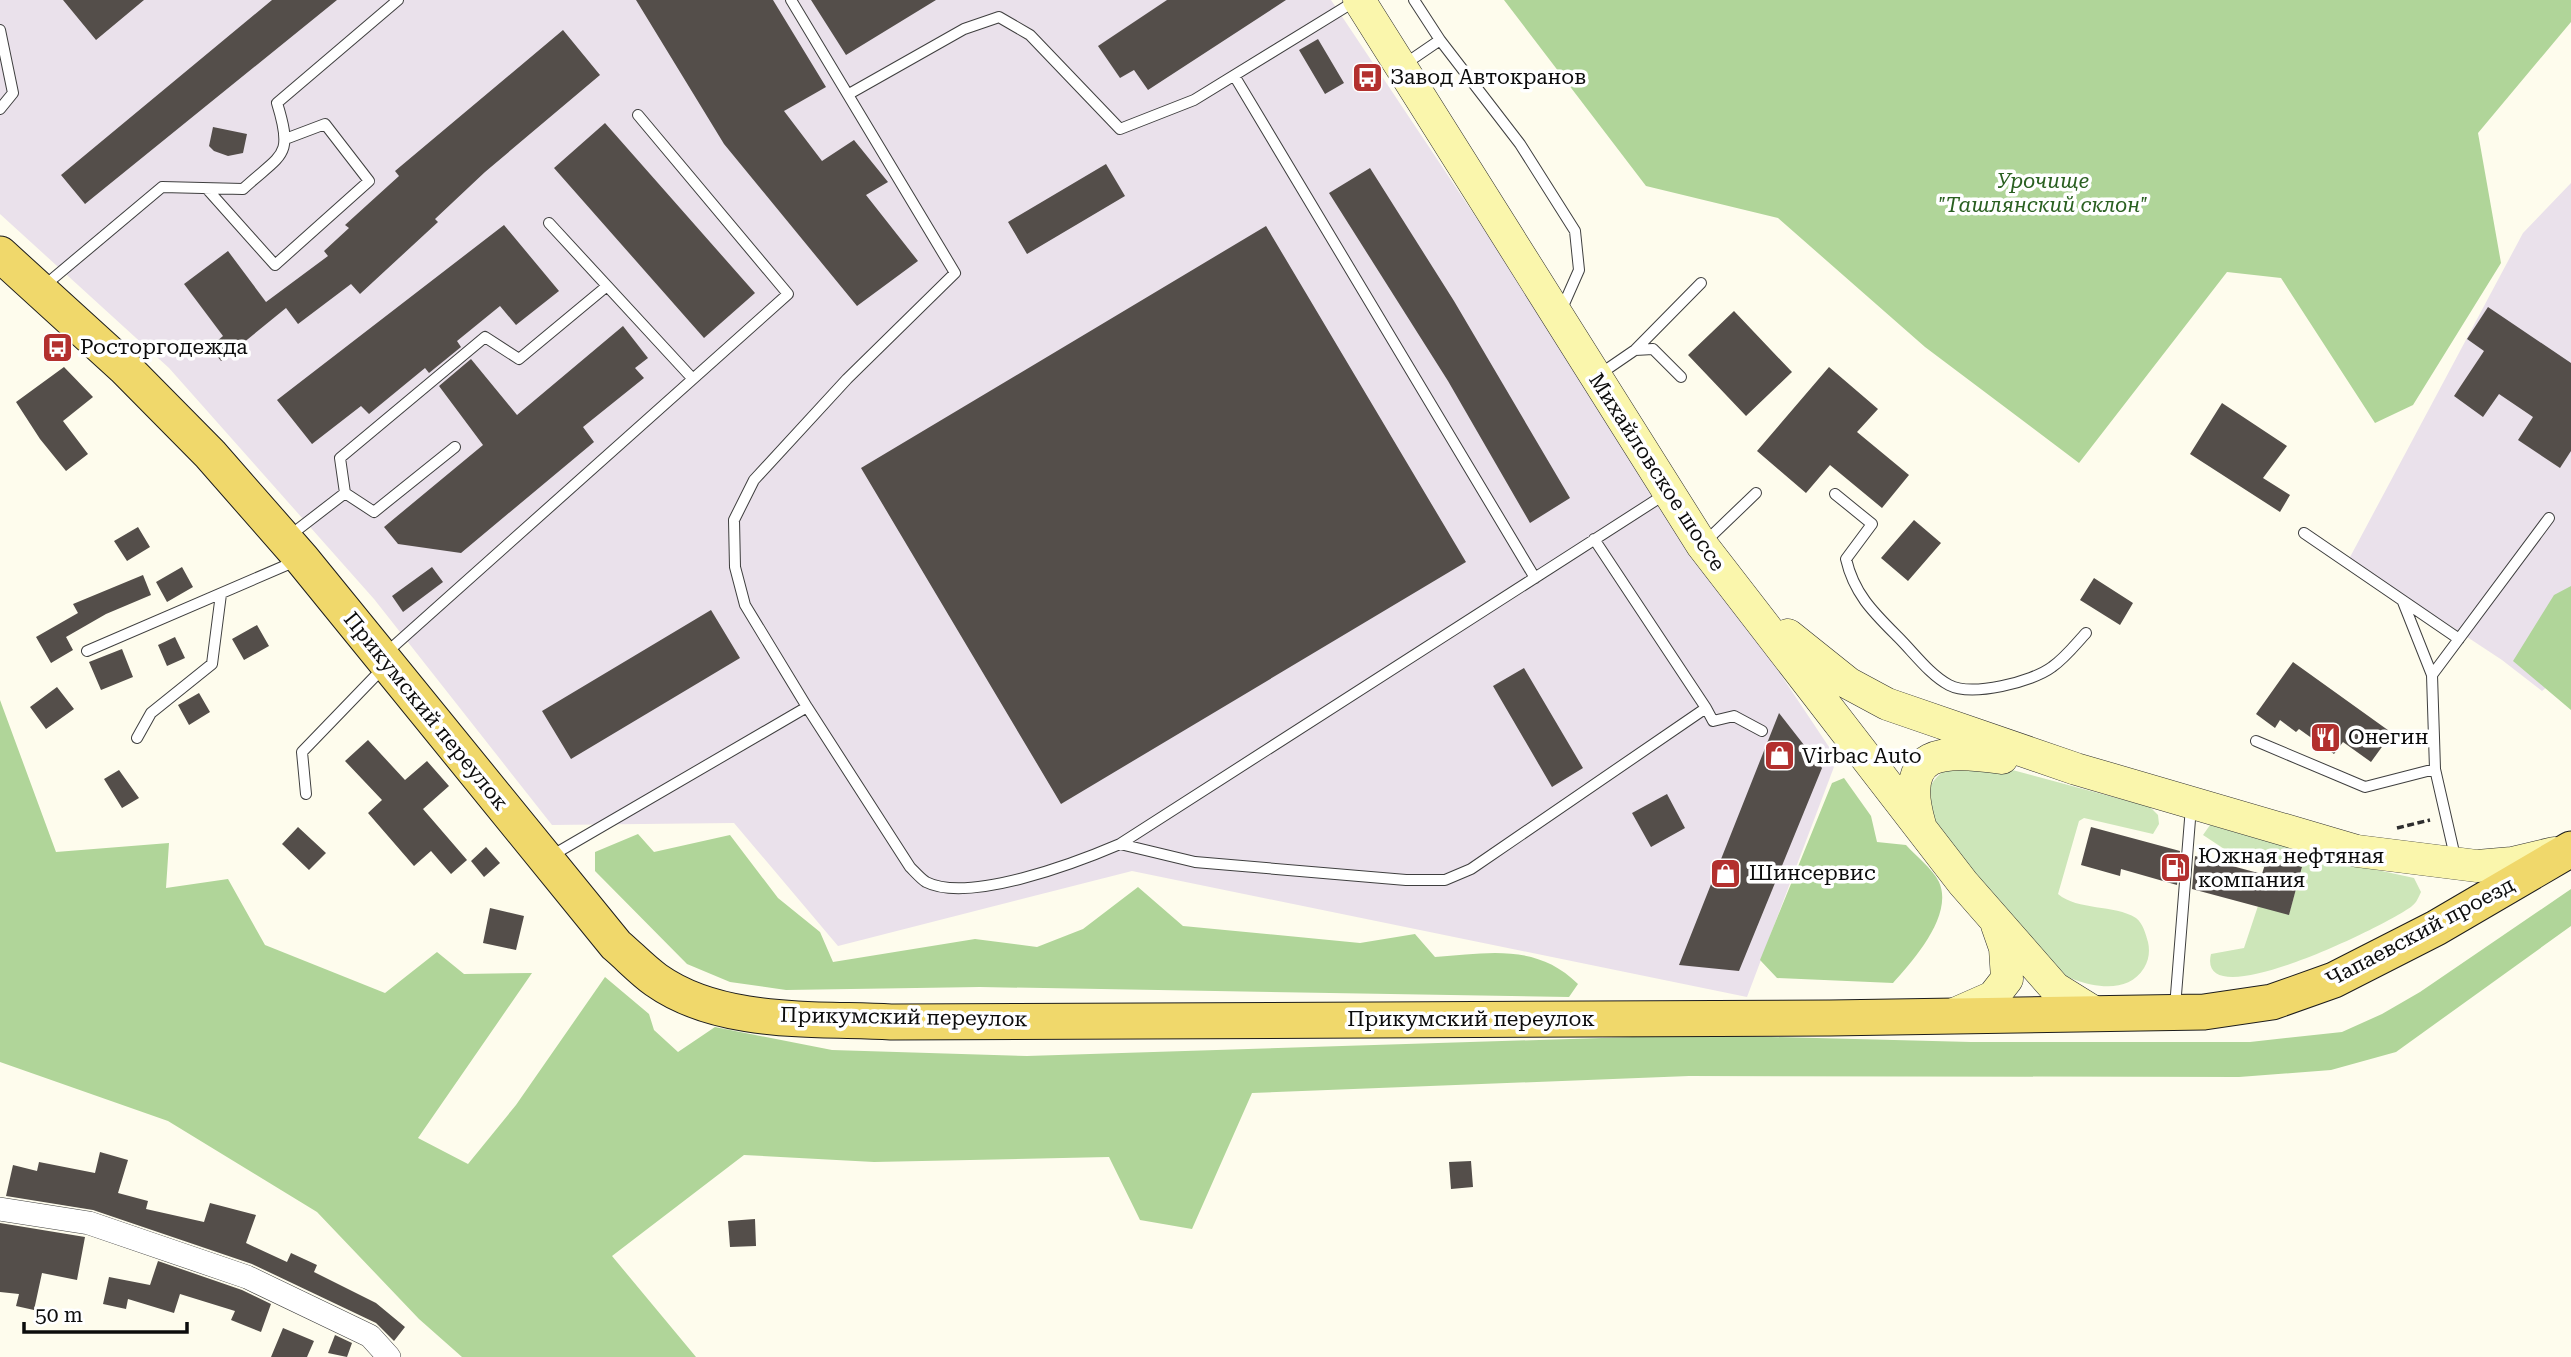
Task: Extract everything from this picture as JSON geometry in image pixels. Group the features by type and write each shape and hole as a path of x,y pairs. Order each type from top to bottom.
{"main road":[{"name":"Михайловское шоссе","path":"1358,0 1594,378 1702,545 1994,917 2055,988 2097,1014"},
{"name":"Прикумский переулок","path":"0,254 182,425 294,549 615,945 657,981 698,1001 738,1012 891,1022 2097,1014"},
{"path":"1732,585 1813,657 1848,683 1887,704 2076,769 2357,851 2456,864 2512,863 2570,850"},
{"path":"1921,827 1913,801 1914,780 1920,766 1932,757 1971,753 2076,769"},
{"name":"Чапаевский проезд","path":"2097,1014 2175,1013 2272,1002 2334,980 2436,928 2570,850"},
{"path":"1951,1016 1993,997 2007,979 2005,948 1994,917"}],"street":[{"path":"0,1209 89,1223 247,1277 370,1336 389,1357"}],"lane":[{"path":"39,290 162,187 243,189 283,153 288,138 277,103 398,0"},
{"path":"792,0 955,273 847,379 754,480 734,520 735,567 745,605 910,867 926,882 950,888 985,885 1060,869 1120,844 1668,492"},
{"path":"849,94 964,29 999,17 1030,35 1120,129 1194,100 1358,0"},
{"path":"1415,0 1440,40 1520,144 1575,231 1579,270 1558,319"},
{"path":"0,30 13,93 0,109"},
{"path":"1401,67 1440,40"},
{"path":"1235,77 1535,578"},
{"path":"306,794 302,752 385,661 409,630 788,294 638,115"},
{"path":"208,190 275,265 369,181 325,124 288,138"},
{"path":"549,223 692,378"},
{"path":"1594,378 1635,350 1701,284"},
{"path":"455,447 374,512 345,493 340,458 485,337 519,359 607,286"},
{"path":"1635,350 1653,349 1681,377"},
{"path":"87,652 221,594 294,549 345,493"},
{"path":"1702,545 1756,493"},
{"path":"1835,494 1872,524 1846,559 1851,579 1863,601 1924,663 1951,686 1968,690 1990,688 2031,678 2049,669 2086,633"},
{"path":"2432,675 2549,518"},
{"path":"2304,533 2459,639"},
{"path":"1594,539 1713,721 1734,716 1762,731"},
{"path":"137,738 151,713 212,664 221,594"},
{"path":"2403,601 2432,675 2435,769 2456,864"},
{"path":"545,859 807,707"},
{"path":"1120,844 1195,862 1406,880 1446,880 1471,869 1706,708"},
{"path":"2256,741 2365,787 2435,769"},
{"path":"2175,1013 2191,803"}],"shaded area":[{"path":"0,0 1331,0 1837,759 1747,997 1132,871 838,946 734,823 552,825 374,599 169,368 0,214"},
{"path":"2571,183 2571,667 2542,691 2502,660 2349,559 2523,233"}],"green space":[{"name":"Урочище \"Ташлянский склон\"","path":"1504,0 2571,0 2571,22 2478,133 2501,263 2413,405 2375,423 2281,278 2227,272 2079,463 1925,347 1778,218 1646,186"},
{"path":"2571,586 2571,710 2513,661 2554,595"},
{"path":"0,700 56,852 169,843 166,888 228,879 265,945 385,993 437,952 464,974 532,973 418,1138 468,1164 516,1105 605,977 649,1014 654,1030 678,1052 715,1027 832,1050 1027,1056 1695,1035 1971,1042 2250,1042 2342,1032 2382,1014 2420,992 2571,889 2571,926 2396,1052 2331,1070 2239,1077 1689,1076 1252,1093 1192,1229 1140,1220 1109,1157 874,1162 744,1155 612,1256 696,1357 462,1357 419,1319 317,1212 168,1121 0,1062"},
{"path":"1975,760 2150,807 2158,815 2159,824 2153,834 2084,818 2079,821 2058,894 2076,903 2117,911 2138,920 2145,933 2149,952 2146,965 2135,978 2123,984 2096,985 2068,977 2045,966 1936,826 1927,793 1931,785 1946,770"},
{"path":"1844,778 1871,816 1877,842 1906,845 1936,877 1942,895 1941,909 1929,937 1893,983 1777,978 1760,960 1832,783"},
{"path":"2210,825 2336,861 2414,878 2421,892 2414,904 2397,915 2336,946 2298,961 2263,972 2233,977 2214,972 2211,954 2244,948 2258,906 2289,914 2302,868 2267,858 2264,867 2244,862 2203,835"},
{"path":"638,834 654,852 730,835 778,898 820,932 833,962 975,939 1037,947 1083,929 1138,887 1183,926 1360,943 1415,934 1435,957 1493,953 1529,956 1562,971 1578,984 1569,997 980,987 786,990 730,982 687,964 595,871 595,852"}],"building":[{"path":"63,0 144,0 96,40"},
{"path":"272,0 337,0 85,204 61,175"},
{"path":"636,0 773,0 826,87 784,111 822,161 854,140 888,182 866,195 918,261 857,306 724,144"},
{"path":"811,0 936,0 846,55"},
{"path":"1167,0 1286,0 1148,90 1134,70 1120,78 1098,46"},
{"path":"563,30 600,75 485,172 435,219 438,222 360,294 351,284 298,324 286,308 221,361 210,347 223,336 184,284 228,251 266,302 328,256 324,251 349,228 345,225 399,176 395,171"},
{"path":"1318,39 1344,83 1325,94 1299,50"},
{"path":"605,123 755,293 704,338 554,168"},
{"path":"213,127 247,134 243,153 228,156 214,151 209,146"},
{"path":"1106,164 1125,196 1027,254 1008,222"},
{"path":"1370,168 1454,301 1570,498 1530,523 1448,381 1329,193"},
{"path":"504,225 559,291 516,325 500,306 457,341 461,347 429,373 425,368 369,414 361,406 312,444 277,400"},
{"path":"1266,226 1466,562 1061,804 861,468"},
{"path":"2488,307 2571,363 2571,451 2560,468 2518,440 2533,417 2499,394 2483,417 2454,396 2484,351 2467,339"},
{"path":"1734,311 1792,372 1746,416 1688,355"},
{"path":"623,326 648,358 635,368 644,378 583,427 594,442 461,553 398,544 384,527 483,445 439,386 471,359 517,415"},
{"path":"64,367 93,397 63,421 88,454 66,471 40,439 16,402"},
{"path":"1829,367 1878,409 1857,432 1909,475 1882,508 1830,465 1806,493 1757,451"},
{"path":"2222,403 2287,446 2263,478 2290,495 2280,512 2190,454"},
{"path":"1914,520 1941,543 1908,581 1881,558"},
{"path":"138,527 150,547 127,561 114,541"},
{"path":"182,567 193,587 167,602 156,582"},
{"path":"432,567 443,582 403,612 392,596"},
{"path":"143,575 151,595 106,614 66,637 73,650 51,663 36,637 78,613 73,604"},
{"path":"2094,578 2133,603 2120,625 2080,600"},
{"path":"711,610 740,658 571,759 542,711"},
{"path":"257,625 269,646 244,660 232,639"},
{"path":"175,637 185,658 167,666 158,645"},
{"path":"122,649 133,677 101,690 89,662"},
{"path":"2293,662 2392,733 2371,762 2343,742 2334,754 2299,729 2296,732 2280,720 2275,728 2256,714"},
{"path":"1524,668 1583,768 1552,787 1493,686"},
{"path":"57,687 74,709 46,729 30,707"},
{"path":"199,693 210,712 189,725 178,705"},
{"path":"1779,713 1822,768 1739,971 1679,965"},
{"path":"368,740 405,780 427,761 449,786 423,809 467,860 451,874 431,851 414,866 368,813 382,800 345,761"},
{"path":"119,770 139,798 122,808 104,779"},
{"path":"1667,794 1685,828 1651,847 1632,813"},
{"path":"298,827 326,853 309,870 282,844"},
{"path":"2091,827 2180,851 2177,885 2121,869 2120,876 2081,865"},
{"path":"486,847 500,863 484,877 471,861"},
{"path":"2195,856 2262,874 2267,858 2302,867 2289,915 2192,889"},
{"path":"490,908 524,916 516,950 483,943"},
{"path":"100,1152 128,1160 118,1193 148,1201 146,1209 204,1222 210,1203 256,1215 246,1243 287,1262 291,1253 317,1265 314,1272 376,1303 405,1327 394,1341 376,1323 252,1264 93,1210 6,1196 13,1165 37,1171 39,1162 95,1173"},
{"path":"1471,1161 1473,1187 1451,1189 1449,1162"},
{"path":"755,1219 756,1246 730,1247 728,1221"},
{"path":"0,1223 85,1237 77,1280 42,1273 34,1310 16,1306 19,1294 0,1292"},
{"path":"158,1261 242,1290 271,1304 261,1332 231,1320 235,1311 180,1294 174,1313 128,1299 126,1309 103,1304 109,1277 150,1285"},
{"path":"283,1328 314,1341 307,1357 271,1357"},
{"path":"335,1335 352,1343 347,1357 328,1353"}],"place":[{"name":"Завод Автокранов","path":"1367,77"},
{"name":"Росторгодежда","path":"57,347"},
{"name":"Онегин","path":"2325,737"},
{"name":"Virbac Auto","path":"1779,756"},
{"name":"Южная нефтяная компания","path":"2175,868"},
{"name":"Шинсервис","path":"1726,873"}]}
